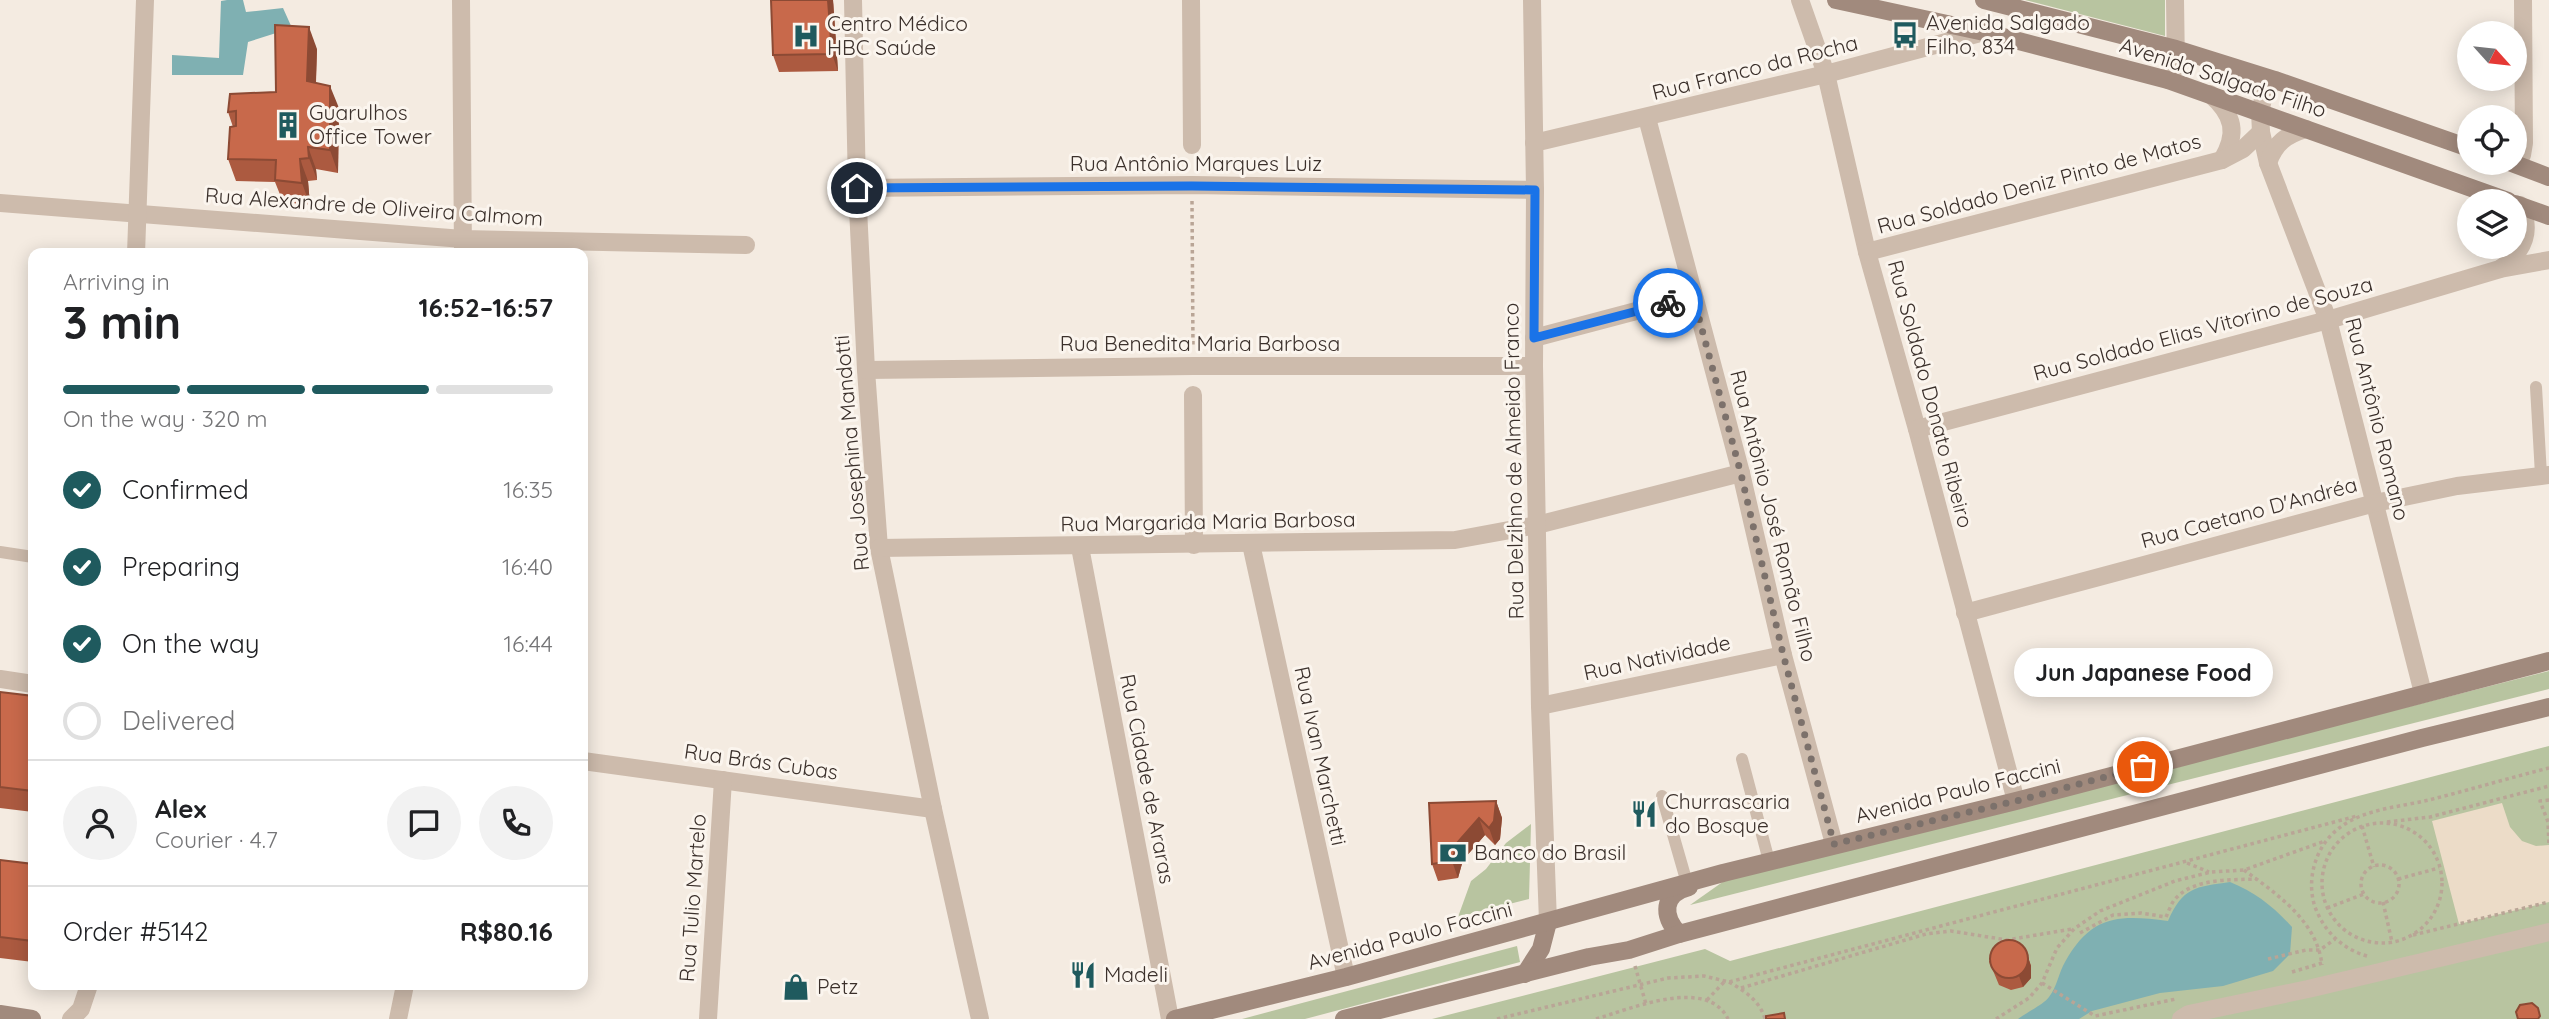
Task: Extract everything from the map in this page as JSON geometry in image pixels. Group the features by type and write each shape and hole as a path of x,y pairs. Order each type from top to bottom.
{"main road":[{"name":"Avenida Salgado Filho","path":"1836,0 1984,32 2168,80 2475,189"},
{"name":"Avenida Salgado Filho","path":"1984,0 2176,49 2275,80 2457,144"},
{"path":"2527,169 2549,177"},
{"name":"Avenida Salgado Filho","path":"2527,208 2549,216"},
{"name":"Avenida Paulo Faccini","path":"1175,1019 1346,977 1834,844 2016,801 2549,661"},
{"path":"1345,1019 1629,950 1679,934 2549,707"},
{"path":"1679,934 1670,924 1666,909 1673,896 1680,890 1714,881 1723,873"},
{"path":"1525,974 1541,949 1548,922"},
{"path":"0,1014 32,1019"}],"street":[{"path":"136,248 145,0"},
{"path":"461,0 463,246"},
{"name":"Rua Josephina Mandotti","path":"853,0 857,188 866,370 879,548 980,1019"},
{"path":"1191,0 1192,145"},
{"name":"Rua Delzihno de Almeido Franco","path":"1532,0 1534,366 1540,706 1548,922"},
{"name":"Rua Soldado Donato Ribeiro","path":"1800,0 1826,75 1867,252 2016,801"},
{"path":"2168,80 2176,66 2175,0"},
{"path":"2523,0 2524,105"},
{"name":"Rua Franco da Rocha","path":"1534,143 1826,75 1984,32"},
{"name":"Rua Antônio Romano","path":"2275,80 2264,95 2260,112 2261,132 2268,163 2328,320 2423,693"},
{"name":"Rua Soldado Deniz Pinto de Matos","path":"2210,94 2225,110 2233,131 2222,160"},
{"name":"Rua Antônio José Romão Filho","path":"1647,118 1741,474 1783,654 1834,844"},
{"path":"2268,163 2273,150 2282,140 2293,132 2306,129"},
{"name":"Rua Soldado Deniz Pinto de Matos","path":"1867,252 2222,160 2243,149 2261,132"},
{"name":"Rua Antônio Marques Luiz","path":"857,188 1192,186 1535,190"},
{"name":"Rua Alexandre de Oliveira Calmom","path":"0,203 463,246 746,245"},
{"path":"2501,269 2514,259"},
{"name":"Rua Soldado Elias Vitorino de Souza","path":"1917,429 2328,320 2501,269 2549,260"},
{"path":"1534,338 1693,296"},
{"name":"Rua Benedita Maria Barbosa","path":"866,370 1534,366"},
{"path":"1193,395 1194,545"},
{"name":"Rua Margarida Maria Barbosa","path":"879,548 1455,540 1537,525 1741,474"},
{"name":"Rua Caetano D'Andréa","path":"1965,613 2375,503 2457,486 2545,475"},
{"name":"Rua Ivan Marchetti","path":"1251,544 1346,977"},
{"name":"Rua Cidade de Araras","path":"1080,547 1170,1019"},
{"name":"Rua Natividade","path":"1540,706 1783,654"},
{"path":"0,679 28,683"},
{"name":"Rua Brás Cubas","path":"588,762 933,808"},
{"name":"Rua Tulio Martelo","path":"708,1019 723,780"},
{"path":"2181,1019 2189,1014 2549,932"},
{"path":"71,1019 81,1009 87,990"},
{"path":"398,1019 404,990"}],"lane":[{"path":"2536,387 2545,475"},
{"path":"0,552 28,556"},
{"path":"1742,759 1769,862"},
{"path":"1662,796 1686,883"}],"path":[{"path":"1192,186 1193,366"},
{"path":"1707,1000 1727,982 2549,768"},
{"path":"2549,786 2430,817 2362,826 2345,836 2331,851 2324,869 2322,889 2327,908 2338,925 2354,936 2373,943 2392,942 2549,902"},
{"path":"2549,800 2540,801 2548,822 2549,845"},
{"path":"2355,953 2335,939 2320,920 2312,897 2312,872 2321,848 2337,829 2357,816"},
{"path":"2382,823 2401,826 2418,835 2432,850 2440,868 2442,887 2437,907 2426,923 2411,936"},
{"path":"2362,826 2374,867"},
{"path":"1996,1019 2029,998 2042,983 2057,948 2074,929 2100,911 2175,881 2211,872 2244,870 2327,841"},
{"path":"2185,862 2211,872"},
{"path":"2374,867 2388,867 2398,879 2396,893 2383,902 2374,902 2361,888 2363,876 2374,867"},
{"path":"2398,879 2440,868"},
{"path":"2244,870 2269,888 2310,928 2320,950 2325,984"},
{"path":"2080,933 2113,915 2141,914 2166,918 2174,900 2183,892 2203,884 2256,878"},
{"path":"2327,908 2364,894"},
{"path":"2383,902 2392,942"},
{"path":"1741,988 1926,934 1951,931 2007,940 2074,929"},
{"path":"2268,960 2306,950 2320,950 2335,939"},
{"path":"1629,950 1646,1004"},
{"path":"1497,1019 1668,978 1704,976 1741,988 1762,1007 1765,1019"},
{"path":"2042,983 2095,1016"},
{"path":"1596,1019 1678,997 1707,1000 1725,1013 1728,1019"}],"green space":[{"path":"2025,0 2165,0 2165,36"},
{"path":"2549,671 2549,689 1690,905 1724,881"},
{"path":"2549,746 2549,1019 1432,1019 1705,949 1730,961"},
{"path":"1531,824 1529,899 1458,917 1471,881 1486,869 1506,843"},
{"path":"1517,946 1520,962 1305,1019 1242,1019"}],"shaded area":[{"path":"2502,803 2510,827 2522,841 2536,846 2549,845 2549,902 2459,924 2432,821"}],"water":[{"path":"243,0 246,12 283,8 292,28 248,42 243,75 172,75 172,55 219,58 221,1"},
{"path":"2230,882 2264,901 2292,927 2290,954 2273,971 2223,986 2160,993 2092,1011 2079,1019 2018,1019 2049,997 2075,946 2097,926 2109,921 2135,918 2168,921 2185,895 2208,885"}],"building":[{"name":"Centro Médico HBC Saúde","path":"771,0 828,0 832,54 773,55"},
{"name":"Guarulhos Office Tower","path":"275,25 309,27 307,81 330,86 330,150 308,147 309,158 300,159 302,183 275,180 276,160 228,159 230,127 236,126 236,111 228,112 230,94 276,92"},
{"path":"0,692 28,695 28,790 0,787"},
{"path":"1496,801 1494,821 1489,828 1479,818 1457,843 1452,861 1432,864 1429,803"},
{"path":"0,860 28,863 28,940 0,937"},
{"path":"2009,940 2022,946 2028,959 2022,972 2009,978 1996,972 1990,959 1996,946"},
{"path":"2532,1003 2538,1008 2538,1019 2518,1019 2516,1012 2520,1005"},
{"path":"1784,1013 1785,1019 1766,1019 1766,1016"}],"way so far":[{"path":"1668,303 1693,296 1741,474 1783,654 1834,844 2016,801 2143,767"}],"place":[{"name":"Avenida Salgado Filho, 834","path":"1905,35"},
{"name":"Centro Médico HBC Saúde","path":"806,36"},
{"name":"Guarulhos Office Tower","path":"288,125"},
{"name":"Jun Japanese Food","path":"2143,767"},
{"name":"Churrascaria do Bosque","path":"1644,814"},
{"name":"Banco do Brasil","path":"1453,853"},
{"name":"Madeli","path":"1083,975"},
{"name":"Petz","path":"796,987"}],"route":[{"path":"857,188 1192,186 1535,190 1534,338 1668,303"}]}
